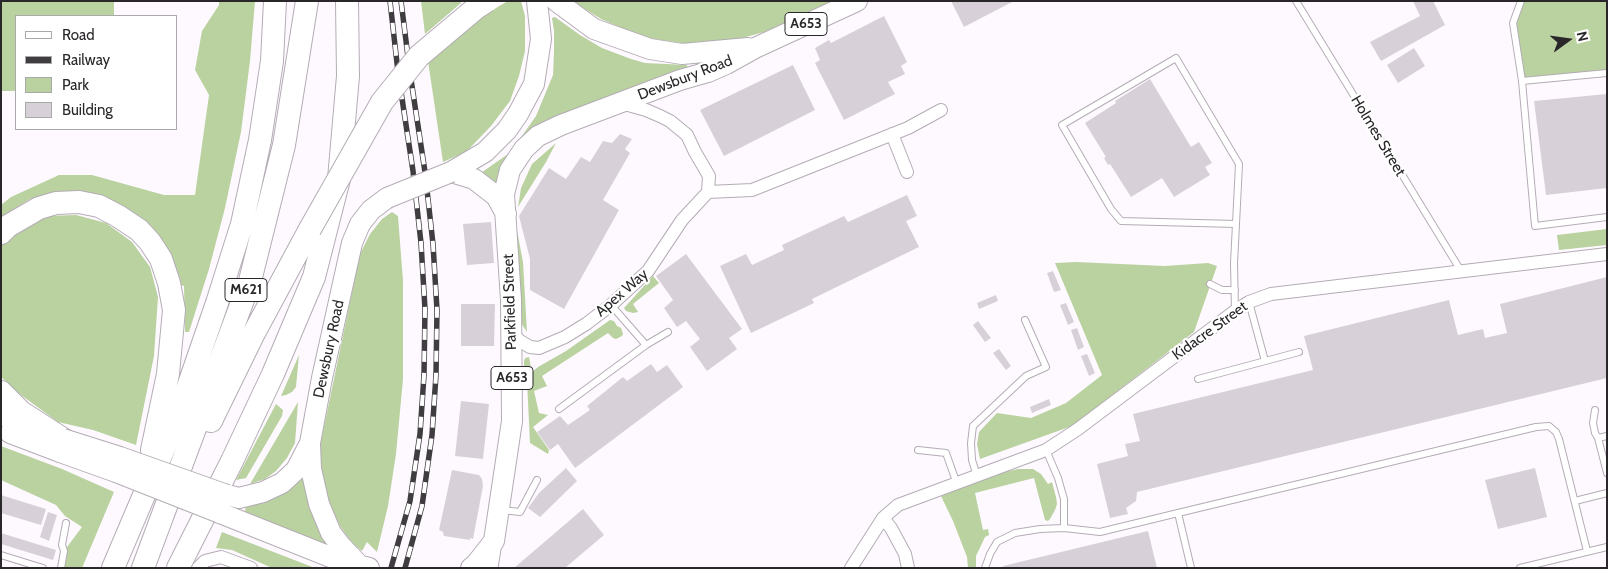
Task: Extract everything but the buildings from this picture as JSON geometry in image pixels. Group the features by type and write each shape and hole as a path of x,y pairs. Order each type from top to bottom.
{"highway":[{"name":"M621","path":"113,568 179,413 242,224 260,140 272,61 274,1"},
{"name":"M621","path":"145,568 250,281 284,145 307,1"},
{"path":"178,568 273,374 314,277 340,179 348,76 347,1"},
{"path":"145,568 249,341 310,228 382,102 419,56 487,1"},
{"path":"1,233 8,226 39,208 56,203 79,202 99,206 132,225 150,242 162,259 174,310 168,374 141,504"},
{"path":"1,392 21,412 61,445"}],"main road":[{"name":"Dewsbury Road","path":"223,504 263,492 282,483 296,470 310,443 322,378 352,243 360,224 371,210 387,198 452,172 485,152 507,130 534,84 541,39 537,1"},
{"name":"A653","path":"556,1 594,29 650,49 682,54 755,48"},
{"name":"Dewsbury Road","path":"538,136 560,125 680,80 708,72 857,1"},
{"name":"Parkfield Street","path":"494,541 512,421 510,272 504,194 510,170 524,149 538,136"},
{"name":"A653","path":"452,172 474,179 496,196 506,214"},
{"name":"Dewsbury Road","path":"1,414 61,445"},
{"name":"Dewsbury Road","path":"1,429 61,445 120,457 223,504 337,564 365,567"},
{"path":"310,443 311,469 319,504 331,533 341,546 365,567"},
{"path":"471,568 494,541"}],"street":[{"path":"621,103 660,116 670,121 687,135 709,176 708,192 752,190 908,128 941,110"},
{"path":"892,134 907,172"},
{"name":"Apex Way","path":"511,332 520,341 539,348 565,337 611,304 648,271 682,220 708,192"},
{"name":"Kidacre Street","path":"883,518 898,505 1046,450 1235,310 1249,302 1271,294 1607,254"},
{"path":"851,568 883,518 891,528 905,554 908,568"},
{"name":"Parkfield Street","path":"490,568 494,541"},
{"path":"198,568 205,561 221,557 251,568"}],"lane":[{"name":"Holmes Street","path":"1296,1 1461,271"},
{"path":"1521,1 1513,24 1522,81 1535,226 1607,217"},
{"path":"1235,310 1234,263 1240,164 1176,58 1062,125 1111,209 1121,221 1236,224"},
{"path":"1522,81 1607,73"},
{"path":"1210,284 1222,290 1235,290"},
{"path":"1249,302 1265,362"},
{"path":"611,304 646,345"},
{"path":"977,476 972,460 973,426 1026,376 1046,367 1026,320"},
{"path":"559,409 646,345 668,332"},
{"path":"1198,379 1299,352"},
{"path":"1595,410 1593,423 1607,473"},
{"path":"985,568 997,542 1015,533 1064,528 1100,532 1536,427 1549,426 1556,432 1559,439 1587,551"},
{"path":"1598,438 1607,436"},
{"path":"918,450 946,453 957,484"},
{"path":"1046,450 1058,478 1064,499 1064,528"},
{"path":"498,510 520,512 536,480"},
{"path":"1575,501 1607,493"},
{"path":"1178,513 1191,568"},
{"path":"61,568 64,551 62,545 66,523"},
{"path":"1520,568 1607,547"},
{"path":"1,555 43,568"}],"green space":[{"path":"1,1 114,1 114,15 15,15 15,91 1,91"},
{"path":"219,1 255,1 250,61 241,132 225,208 209,269 189,332 185,332 184,286 175,283 162,244 64,193 30,199 1,217 1,205 11,197 59,175 92,175 164,195 195,195 209,95 195,70 202,31 219,5"},
{"path":"421,1 461,1 461,3 425,34"},
{"path":"508,1 521,1 525,16 525,51 510,101 491,126 466,152 443,162 428,61 484,15"},
{"path":"572,1 834,1 764,32 728,42 687,44 642,37 601,19"},
{"path":"1521,1 1607,1 1607,73 1522,81 1513,23"},
{"path":"555,17 602,48 645,63 687,65 688,70 566,116 501,188 478,175 508,154 536,116 553,75 554,31 552,18"},
{"path":"556,143 518,207 521,188 532,164"},
{"path":"392,212 398,216 403,281 403,379 396,454 388,506 377,552 367,542 362,551 353,544 340,526 330,504 322,474 320,446 360,254 370,234 382,219"},
{"path":"76,215 106,223 132,242 150,267 158,297 154,356 136,445 93,430 58,422 21,395 1,377 1,242 45,216"},
{"path":"516,225 523,262 527,332 521,323"},
{"path":"1607,229 1607,245 1559,250 1557,235"},
{"path":"1076,262 1165,266 1208,263 1217,266 1194,332 1072,426 980,459 977,444 979,432 997,413 1031,418 1066,403 1102,375 1055,263"},
{"path":"653,276 659,283 633,304 638,312 626,311 624,308"},
{"path":"610,320 614,321 621,328 622,336 616,339 608,333 542,376 547,386 534,391 539,413 548,415 533,427 549,450 548,454 530,443 527,381 524,384 525,358 529,357 532,372"},
{"path":"299,355 296,387 292,392 281,396"},
{"path":"298,402 295,443 287,458 276,471 265,479 250,484"},
{"path":"276,404 283,410 282,416 246,478 236,480"},
{"path":"1,446 62,469 114,492 82,568 61,568 64,551 82,527 65,516 56,505 1,480"},
{"path":"1018,469 1033,469 1041,474 1048,484 1052,482 1057,504 1055,510 1048,521 1045,520 1034,478 975,493 983,530 988,529 989,535 985,537 976,556 976,568 968,568 967,557 941,496"},
{"path":"302,473 328,542 326,544 245,514 246,500"},
{"path":"222,532 315,568 272,568 232,550 216,548"}],"railway":[{"path":"390,1 398,72 413,171 421,243 425,309 424,375 420,434 410,501 391,568"},
{"path":"401,1 425,172 433,244 437,310 436,375 432,435 422,506 405,568"}]}
